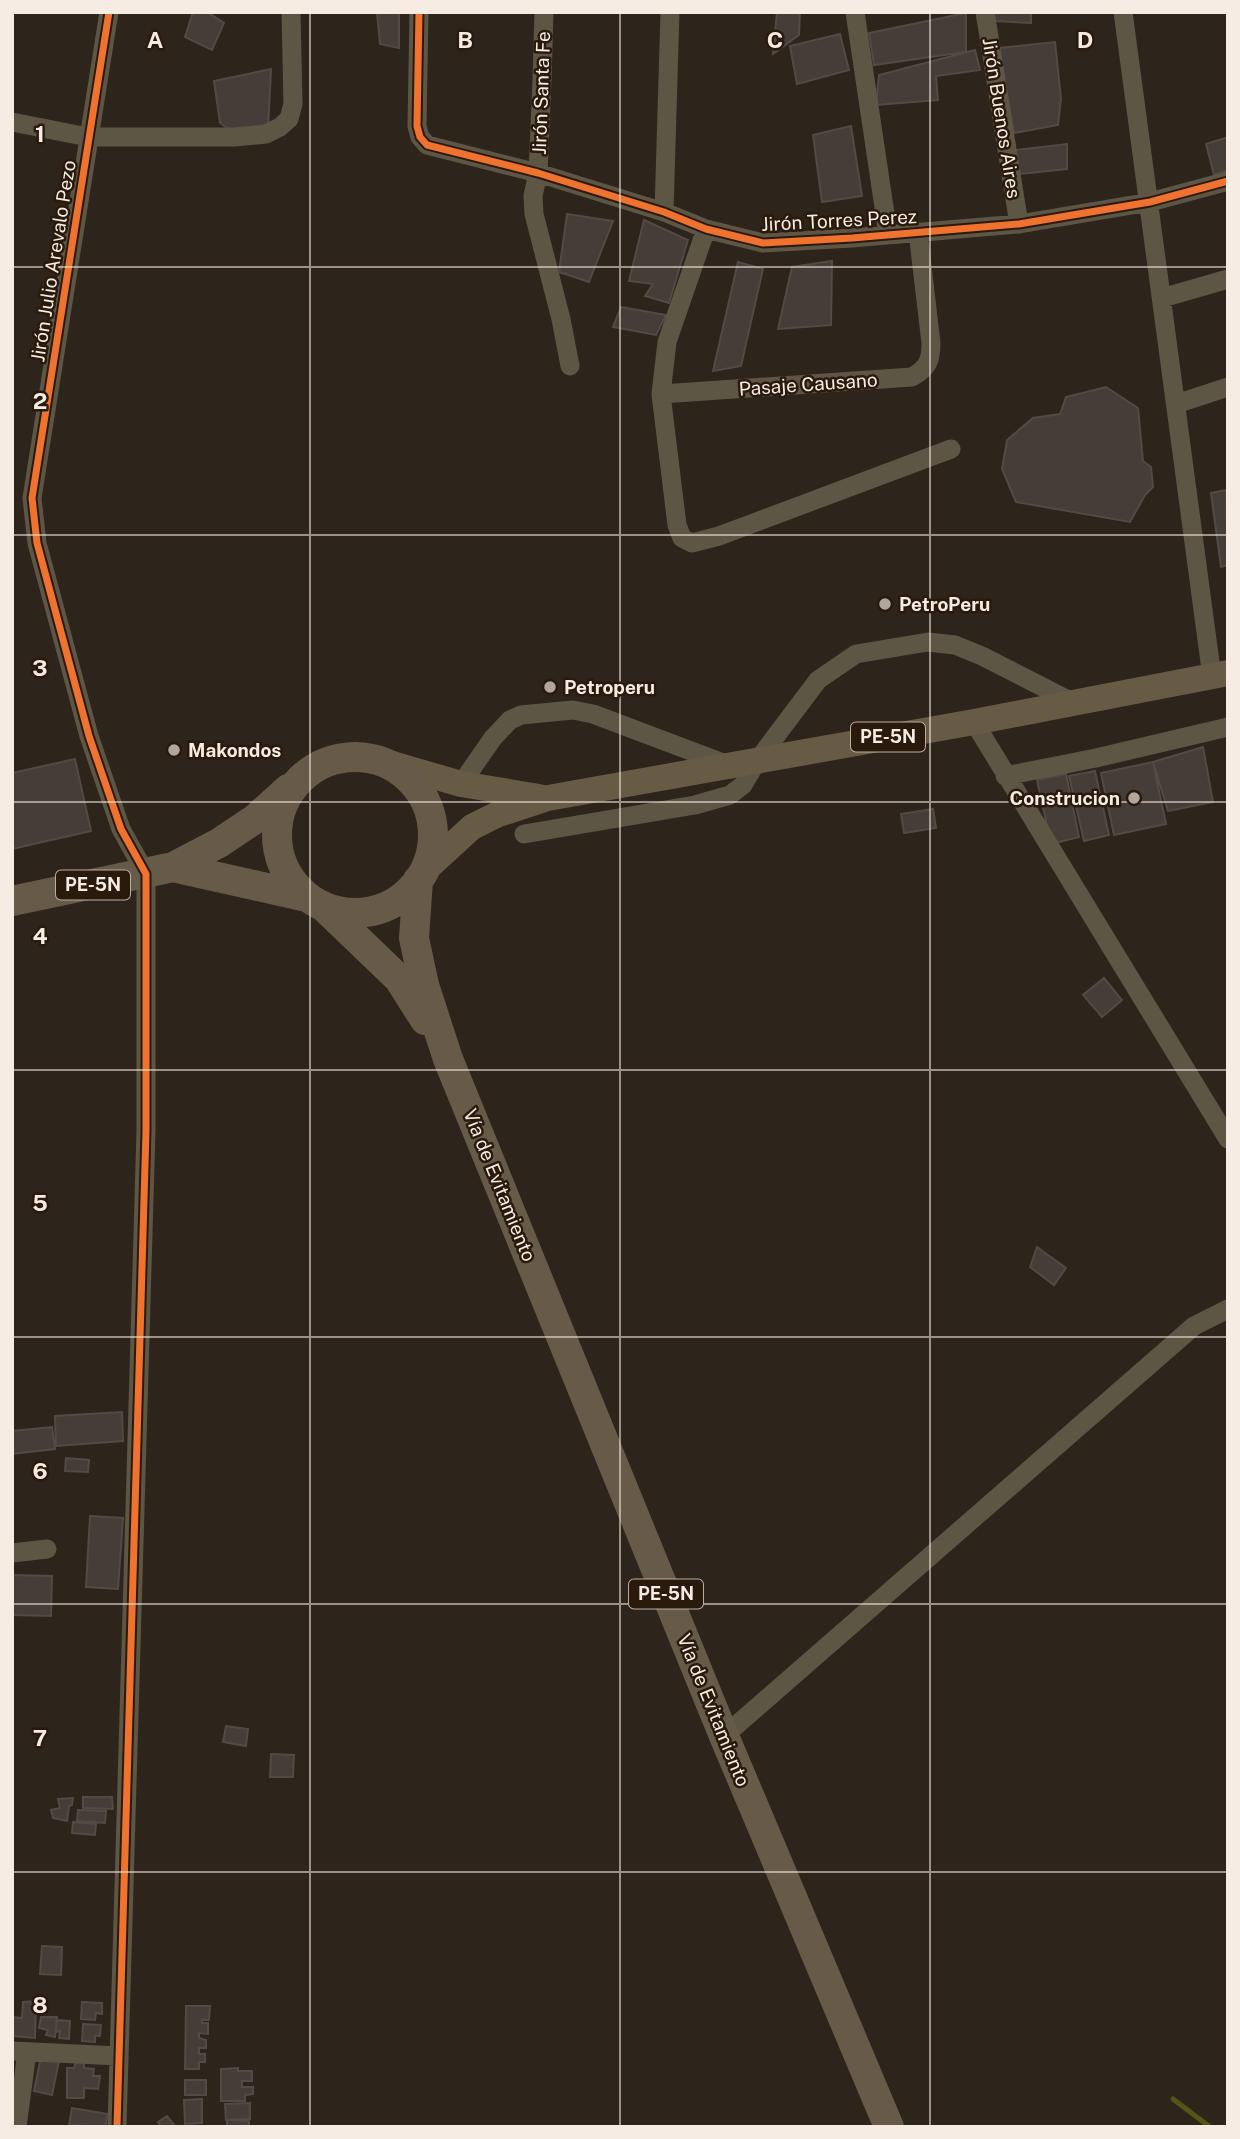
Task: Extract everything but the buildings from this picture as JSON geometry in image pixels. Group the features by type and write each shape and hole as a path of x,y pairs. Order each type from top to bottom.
{"highway":[{"path":"355,756 375,759 396,768 414,783 426,803 432,825 432,849 421,875 399,899 375,910 348,913 315,902 288,877 278,852 276,825 284,800 300,778 317,766 335,758 355,756"},
{"name":"PE-5N","path":"12,901 159,871 219,843 254,819 300,778"},
{"name":"PE-5N","path":"159,871 315,902"},
{"name":"Vía de Evitamiento","path":"421,875 414,938 424,985 448,1059 724,1736 889,2127"},
{"name":"Vía de Evitamiento","path":"315,902 399,979 448,1059"}],"main road":[{"name":"PE-5N","path":"421,875 472,827 496,815 548,798 974,722 1223,674"},
{"name":"PE-5N","path":"375,759 461,784 548,798"}],"street":[{"name":"Jirón Julio Arevalo Pezo","path":"109,12 32,498 37,543 89,736 121,829 159,871"},
{"path":"12,122 88,136 234,137 266,134 289,119 293,104 291,12"},
{"name":"Jirón Torres Perez","path":"419,12 417,126 420,137 427,145 538,173 664,212 706,229 763,243 1018,224 1150,202 1228,181"},
{"name":"Jirón Santa Fe","path":"544,12 534,214 570,366"},
{"path":"664,212 670,12"},
{"path":"855,12 888,234"},
{"name":"Jirón Buenos Aires","path":"985,12 1018,224"},
{"path":"1123,12 1176,404 1223,674"},
{"path":"706,229 667,342 661,394 677,525 682,538 691,542 719,536 950,449"},
{"name":"Pasaje Causano","path":"661,394 912,377 925,369 931,358 931,343 918,232"},
{"path":"1162,298 1228,279"},
{"path":"1176,404 1228,387"},
{"path":"524,834 712,801 730,795 743,785 757,761 818,680 856,654 928,642 955,645 1074,703"},
{"path":"461,784 493,738 510,720 520,715 573,709 729,765"},
{"path":"974,722 1228,1139"},
{"path":"1005,776 1228,727"},
{"path":"117,2127 146,1131 159,871"},
{"path":"724,1736 1194,1326 1228,1309"},
{"path":"12,1553 47,1549"},
{"path":"17,2127 20,2051 120,2056"}],"waterway":[{"path":"1173,2099 1210,2127"}],"cycle path":[{"path":"109,12 32,498 37,543 89,736 121,829 146,874 146,1131 117,2127"},
{"path":"419,12 417,126 420,137 427,145 538,173 664,212 706,229 763,243 1019,224 1150,202 1228,181"}],"place":[{"name":"PetroPeru","path":"885,604"},
{"name":"Petroperu","path":"550,687"},
{"name":"Makondos","path":"174,750"},
{"name":"Construcion","path":"1134,798"}]}
